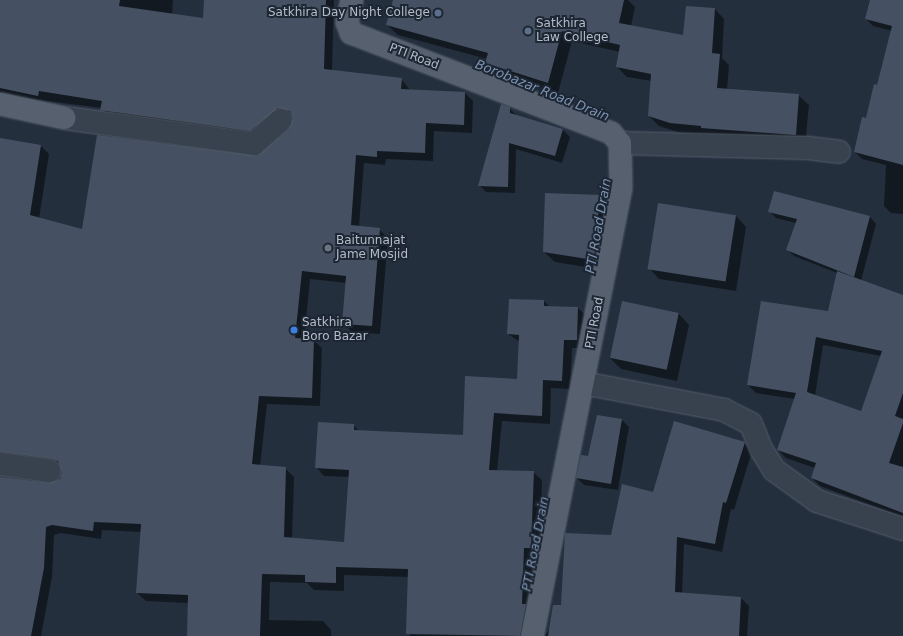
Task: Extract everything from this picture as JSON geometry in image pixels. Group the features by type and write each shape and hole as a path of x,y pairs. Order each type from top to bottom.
{"main road":[{"name":"PTI Road","path":"352,0 347,22 351,33 611,133 620,143 621,188 532,636"},
{"path":"0,104 65,118"}],"street":[{"path":"65,118 254,144 281,120"},
{"path":"620,143 808,148 839,152"},
{"path":"583,383 724,410 751,424 761,449 774,470 817,501 903,529"},
{"path":"0,464 50,471"}],"building":[{"name":"Satkhira Boro Bazar","path":"0,0 120,0 119,6 203,18 204,0 326,0 324,69 402,78 401,89 465,92 464,125 426,123 425,153 377,151 377,157 356,155 351,225 380,228 372,326 342,324 346,276 302,271 295,338 314,339 312,398 259,396 252,464 286,467 284,537 344,542 349,470 315,468 318,422 354,424 354,430 463,435 465,376 517,379 519,335 507,334 509,299 544,300 544,306 578,307 577,340 564,340 562,381 543,380 542,416 494,413 489,470 534,471 531,548 524,548 522,604 526,604 520,636 406,634 408,569 336,567 336,583 305,582 305,575 262,574 260,636 187,636 188,595 136,593 141,524 94,522 93,531 52,525 46,527 44,568 31,636 0,636 0,477 49,483 60,479 62,472 58,461 52,459 0,452 0,138 41,145 30,215 82,229 97,135 257,156 289,129 293,118 290,111 278,108 250,131 100,110 102,101 39,91 38,96 0,88"},
{"path":"393,0 624,0 619,23 683,35 686,6 715,8 712,53 720,54 717,88 799,94 796,135 701,128 701,126 670,123 648,116 651,74 616,67 620,45 562,31 548,83 485,63 488,53 386,25"},
{"path":"870,0 903,0 903,165 854,152 862,117 866,118 874,84 877,85 892,26 865,19"},
{"path":"501,104 510,107 510,113 563,129 555,156 509,143 508,187 478,186"},
{"path":"774,191 870,216 854,277 786,250 797,219 768,212"},
{"path":"545,193 600,195 594,260 543,252"},
{"path":"658,203 736,215 726,282 648,269"},
{"path":"837,271 903,295 903,393 895,416 903,419 903,423 889,463 903,467 903,513 811,478 816,463 777,450 796,393 747,385 761,301 828,311","holes":["816,337 882,351 861,411 807,392"]},
{"path":"622,301 679,313 667,370 610,358"},
{"path":"597,415 622,419 611,484 576,478 581,455 588,456"},
{"path":"674,421 745,442 726,503 723,502 715,544 677,537 675,592 741,597 739,636 548,636 553,605 561,605 565,533 611,535 622,484 653,492"}],"place":[{"name":"Satkhira Day Night College","path":"438,13"},
{"name":"Satkhira Law College","path":"528,31"},
{"name":"Baitunnajat Jame Mosjid","path":"328,248"},
{"name":"Satkhira Boro Bazar","path":"294,330"}],"water label":[{"name":"Borobazar Road Drain","path":"542,91"},
{"name":"PTI Road Drain","path":"599,226"},
{"name":"PTI Road Drain","path":"536,544"}]}
